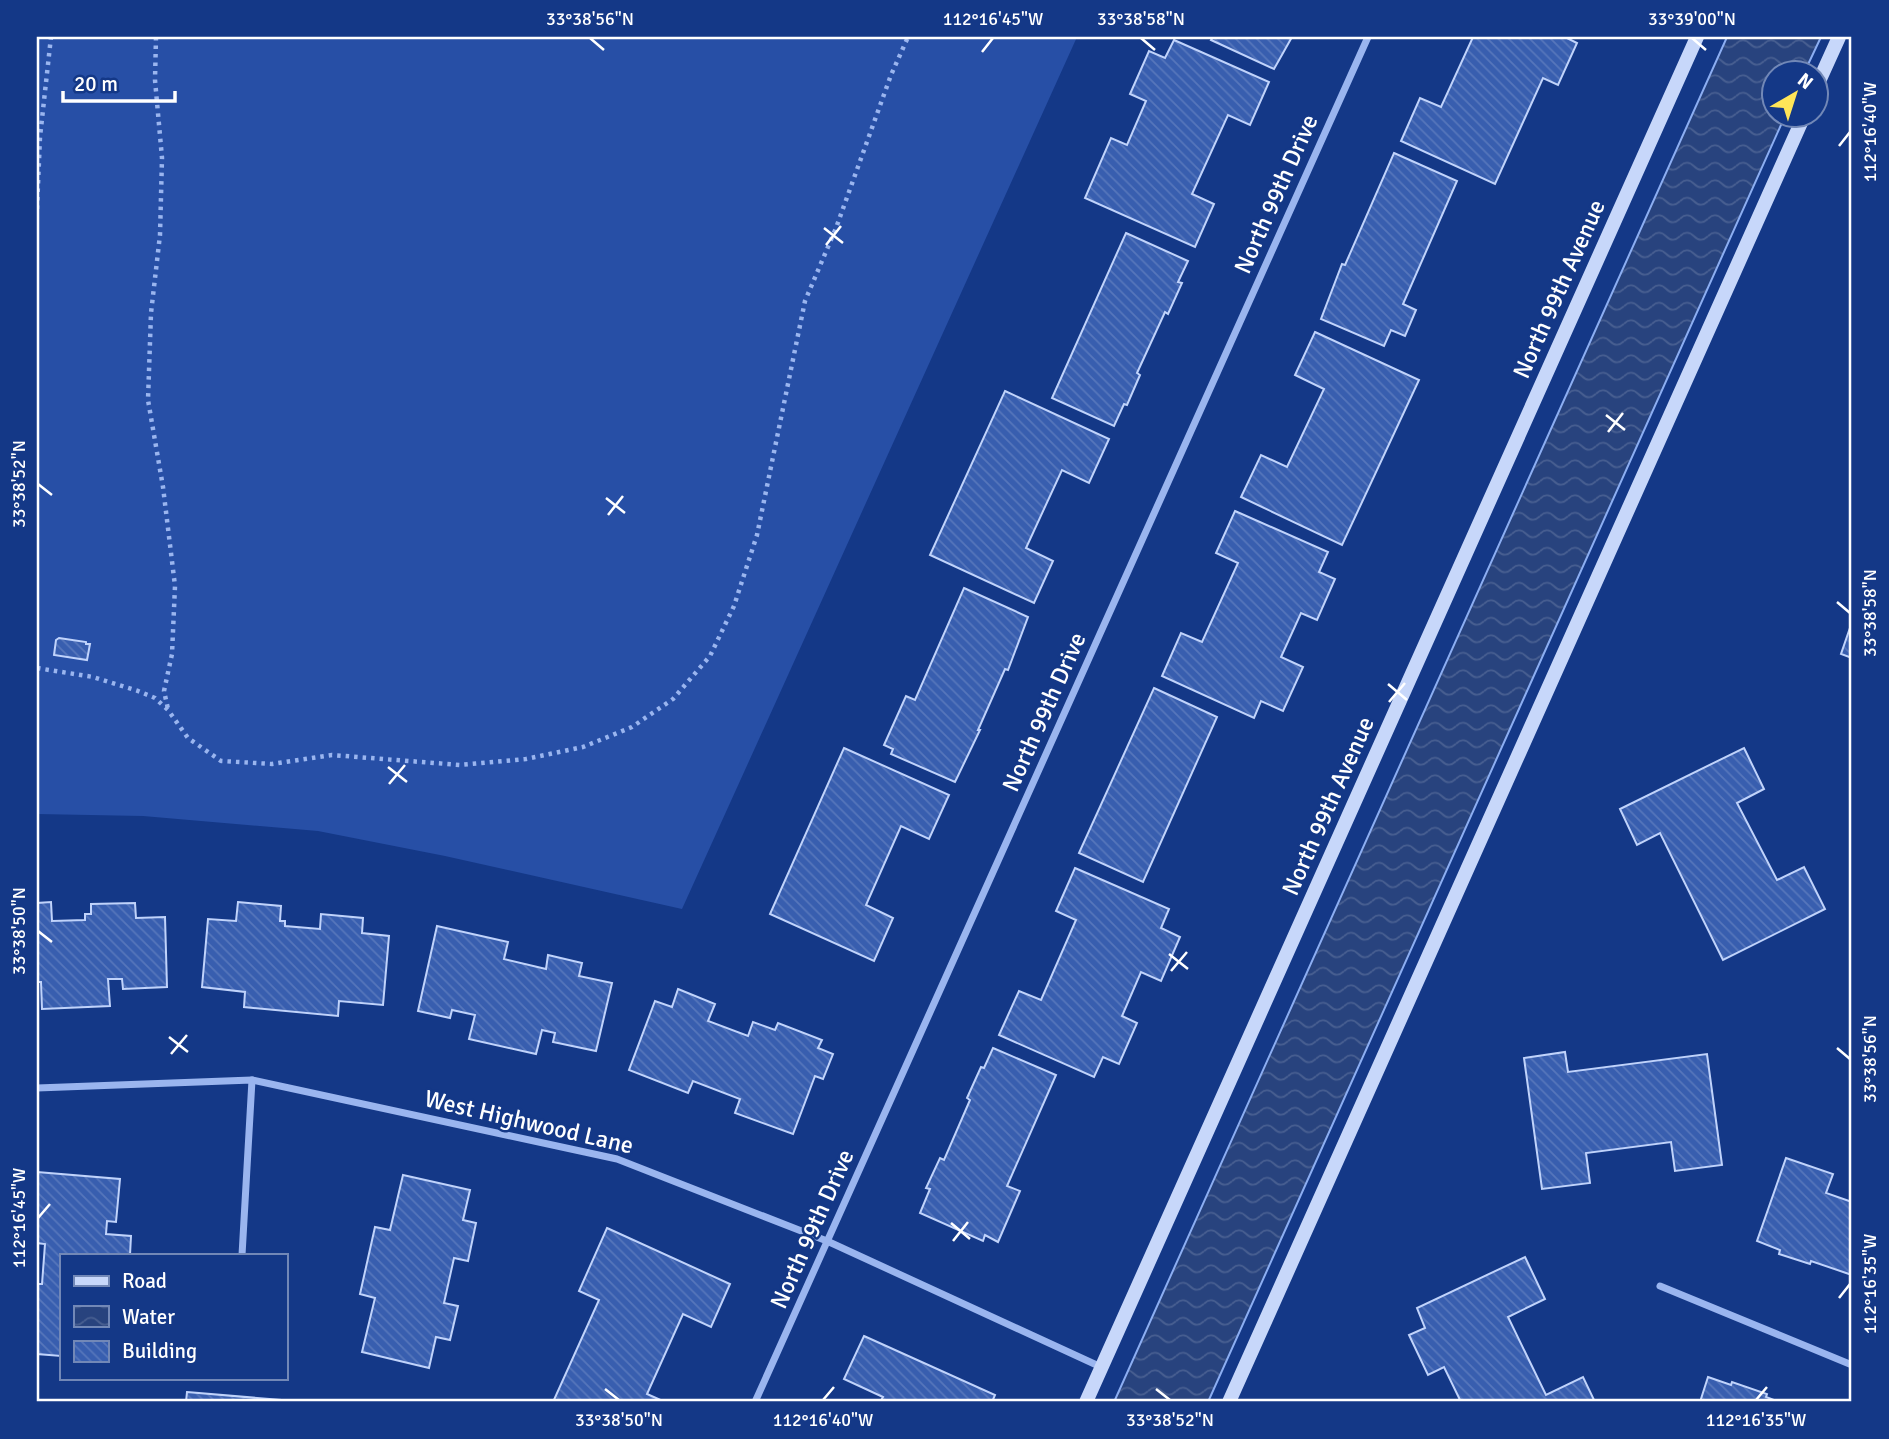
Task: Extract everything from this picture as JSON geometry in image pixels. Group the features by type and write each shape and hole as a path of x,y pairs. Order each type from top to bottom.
{"main road":[{"name":"North 99th Avenue","path":"1086,1402 1697,37"},
{"path":"1829,60 1839,37"},
{"path":"1229,1402 1798,130"}],"street":[{"name":"North 99th Drive","path":"755,1402 1368,37"},
{"name":"West Highwood Lane","path":"37,1088 252,1080 617,1159 827,1241 1102,1367"},
{"path":"242,1254 252,1080"},
{"path":"1660,1286 1852,1365"}],"path":[{"path":"37,209 40,136 51,37"},
{"path":"156,37 155,80 162,158 160,235 151,313 148,400 163,487 175,586 172,654 164,691 168,710"},
{"path":"37,668 93,677 155,698 168,710 188,738 221,761 272,764 332,755 460,765 526,759 583,747 632,727 673,699 710,656 734,606 757,535 805,301 836,228 891,75 908,37"}],"shaded area":[{"path":"37,37 1077,37 682,909 445,856 318,831 143,816 37,814"}],"water":[{"path":"1727,37 1821,37 1810,60 1759,60 1759,130 1779,130 1208,1402 1114,1402"}],"building":[{"path":"1213,37 1292,37 1274,69 1211,40"},
{"path":"1473,37 1565,37 1577,43 1558,85 1543,78 1495,184 1401,141 1420,98 1441,107"},
{"path":"1174,40 1269,82 1250,125 1228,115 1192,194 1214,204 1195,247 1085,198 1111,138 1127,145 1146,101 1130,94 1149,51 1165,58"},
{"path":"1394,153 1457,181 1403,304 1416,310 1405,336 1391,330 1384,346 1321,319 1342,264 1345,265"},
{"path":"1126,233 1188,261 1178,282 1182,283 1168,314 1165,312 1137,373 1140,375 1127,405 1124,404 1114,426 1052,398"},
{"path":"1315,332 1419,380 1342,545 1241,497 1261,455 1287,467 1324,389 1295,375"},
{"path":"1005,391 1109,439 1089,483 1062,470 1026,548 1053,561 1034,603 930,555"},
{"path":"1235,511 1328,552 1319,572 1335,579 1317,620 1301,613 1281,657 1303,667 1283,711 1261,701 1254,718 1162,676 1181,633 1202,642 1238,563 1216,553"},
{"path":"964,588 1028,617 1008,670 1005,669 955,782 891,754 893,749 884,745 906,696 915,700"},
{"path":"1852,622 1852,658 1841,654"},
{"path":"59,638 90,644 87,660 54,655 56,640"},
{"path":"1154,688 1217,717 1143,882 1079,853"},
{"path":"844,748 949,795 929,839 901,826 866,905 893,918 874,961 770,914"},
{"path":"1744,748 1764,789 1737,803 1777,880 1804,867 1825,909 1723,960 1660,833 1637,845 1620,809"},
{"path":"1075,868 1169,909 1161,928 1180,937 1161,981 1141,972 1122,1016 1137,1023 1119,1064 1103,1057 1094,1077 999,1035 1019,991 1041,1000 1076,920 1056,911"},
{"path":"51,902 52,921 85,920 85,914 91,914 91,904 135,903 136,918 165,917 167,987 123,989 122,979 108,979 110,1006 42,1009 41,982 37,982 37,903"},
{"path":"238,902 281,906 280,921 285,921 285,926 320,929 321,914 363,918 362,933 389,936 383,1005 339,1001 338,1016 244,1007 245,992 202,987 208,919 236,921"},
{"path":"437,926 508,942 504,959 546,969 548,955 582,963 579,976 612,983 596,1051 553,1042 555,1033 542,1030 536,1054 469,1039 475,1015 452,1010 450,1018 418,1011"},
{"path":"678,989 715,1004 708,1021 748,1036 753,1022 775,1030 778,1023 822,1040 818,1048 833,1054 823,1079 815,1076 793,1134 735,1113 740,1099 693,1081 688,1093 629,1070 655,1001 672,1007"},
{"path":"993,1048 1056,1075 1007,1186 1020,1191 998,1242 985,1235 983,1241 920,1213 930,1189 926,1188 940,1158 944,1160 970,1100 967,1098"},
{"path":"1565,1052 1568,1072 1707,1054 1722,1165 1675,1171 1671,1142 1586,1153 1590,1183 1542,1189 1524,1058"},
{"path":"1786,1158 1833,1174 1826,1193 1852,1202 1852,1275 1811,1261 1810,1264 1779,1254 1780,1250 1757,1241"},
{"path":"37,1172 120,1179 116,1222 107,1221 106,1234 131,1236 130,1254 60,1254 60,1356 37,1354 37,1284 42,1284 45,1244 37,1243"},
{"path":"403,1175 470,1190 463,1220 476,1223 468,1261 454,1258 444,1303 458,1306 450,1340 436,1337 429,1368 362,1352 375,1298 360,1294 375,1227 390,1230"},
{"path":"607,1228 730,1284 711,1327 683,1314 647,1394 665,1402 553,1402 599,1300 579,1291"},
{"path":"1525,1257 1545,1299 1508,1317 1546,1395 1583,1377 1595,1402 1461,1402 1444,1367 1428,1375 1409,1335 1425,1328 1417,1308"},
{"path":"864,1336 995,1395 992,1402 880,1402 883,1397 844,1379"},
{"path":"1708,1377 1767,1394 1766,1397 1779,1402 1700,1402"},
{"path":"187,1392 281,1400 281,1402 186,1402"}]}
